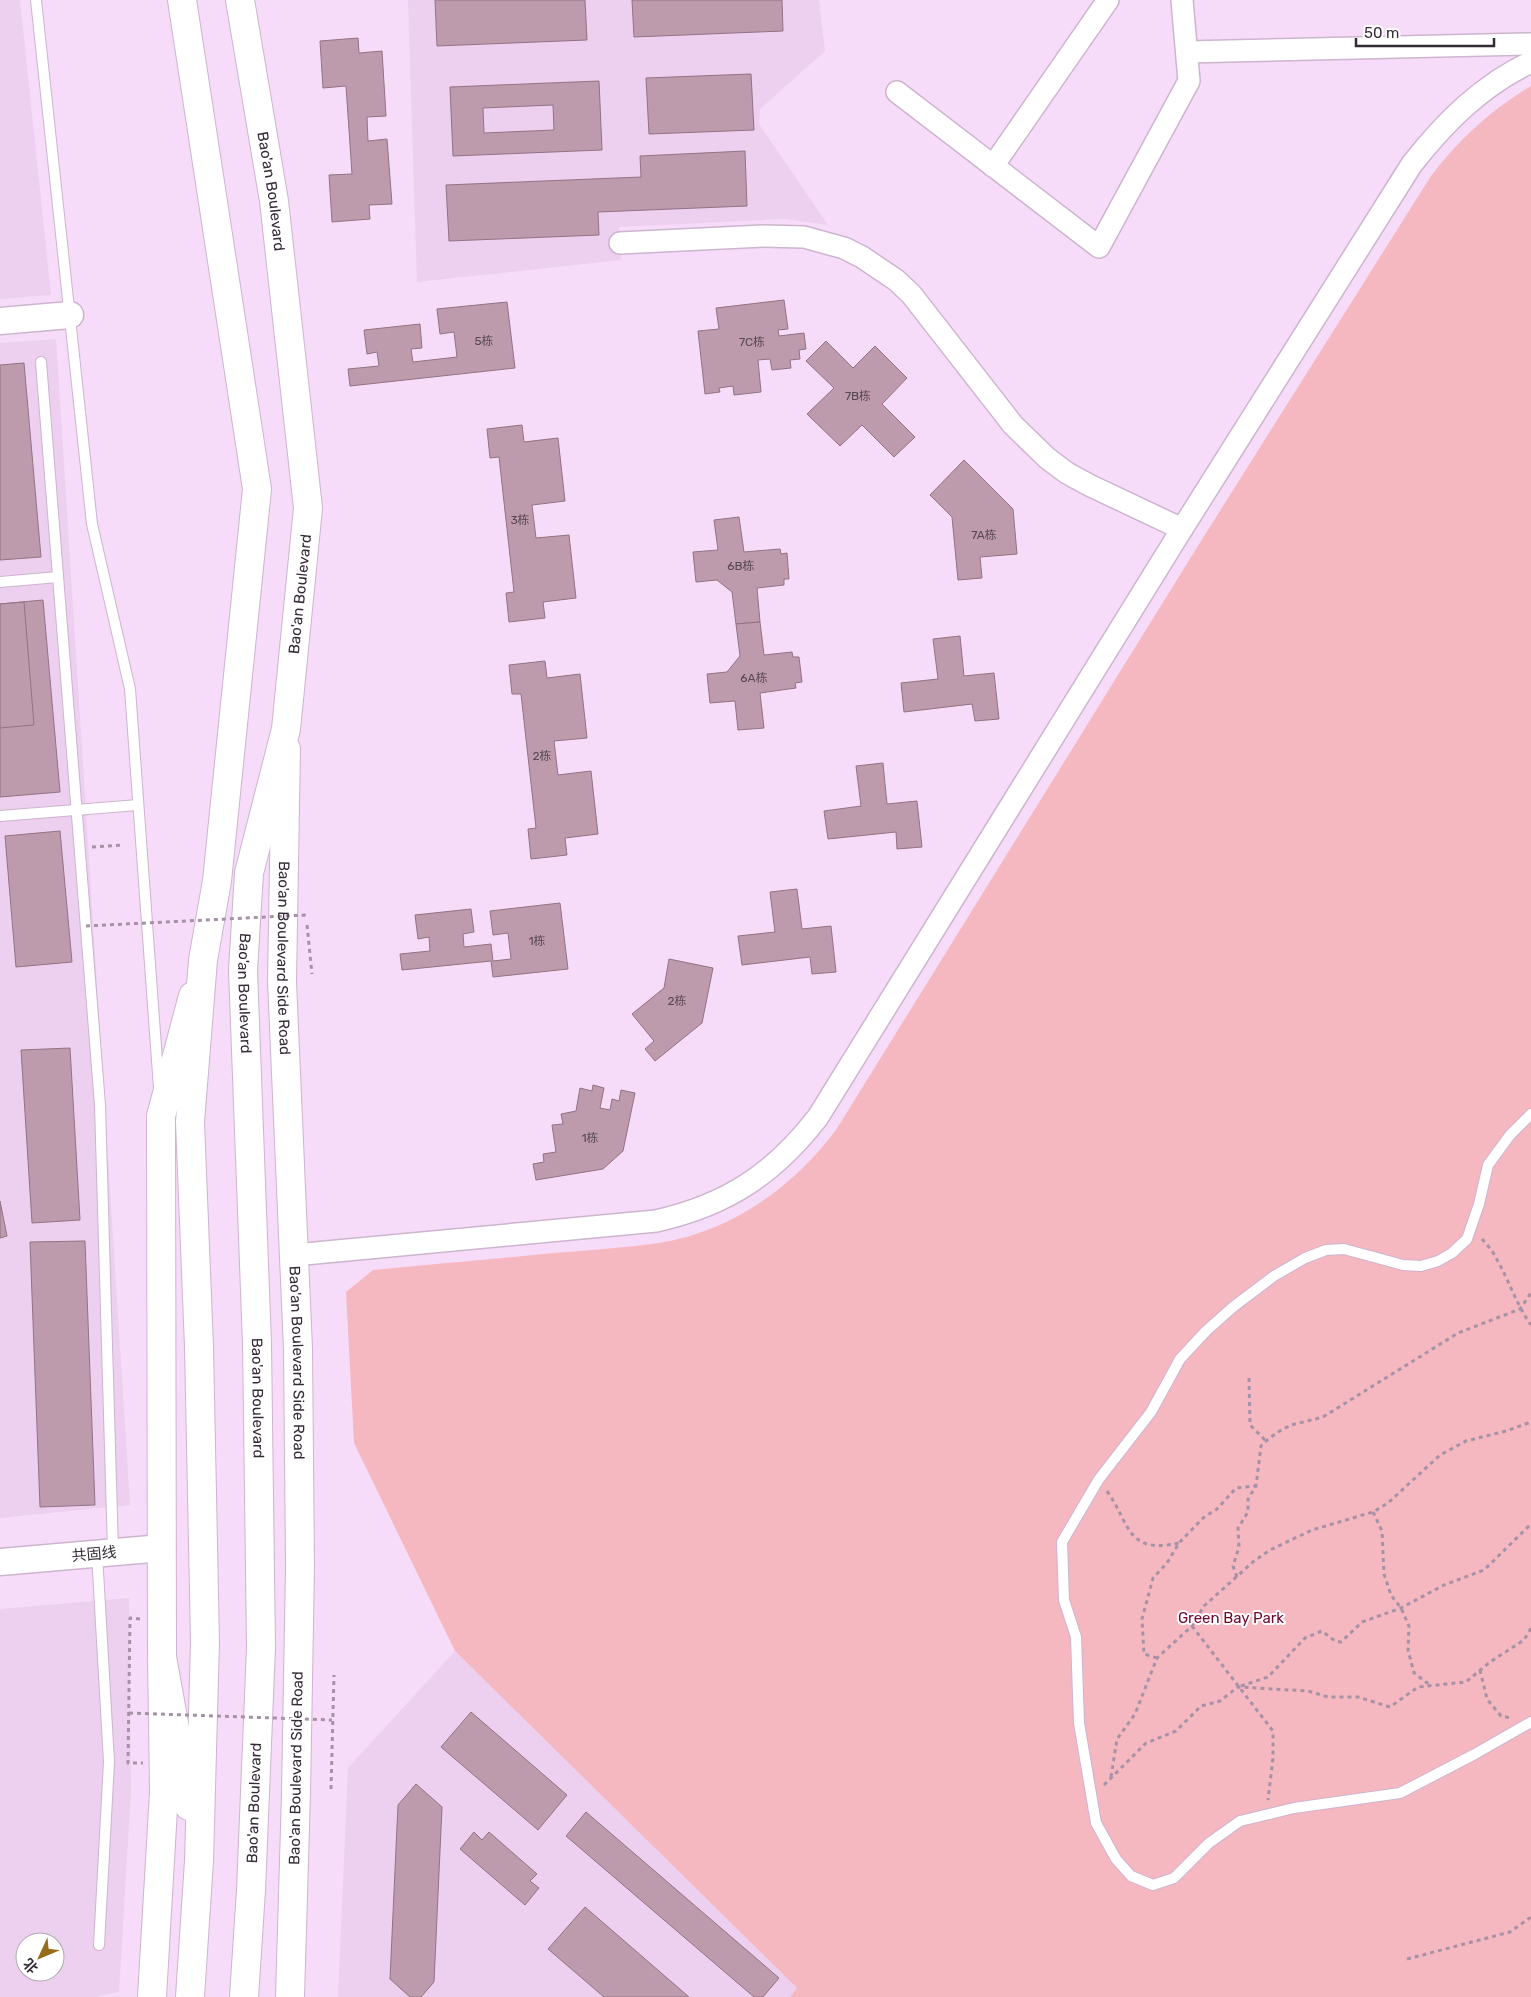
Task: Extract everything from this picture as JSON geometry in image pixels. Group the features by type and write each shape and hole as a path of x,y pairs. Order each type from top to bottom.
{"main road":[{"path":"152,1997 164,1792 161,1116 203,960 217,881 257,489 182,0"},
{"name":"Bao'an Boulevard","path":"240,0 274,201 308,508 286,729 249,873 242,970 257,1344 261,1647 251,1890 244,1997"},
{"name":"Bao'an Boulevard Side Road","path":"286,729 282,981 298,1349 300,1567 290,1997"},
{"path":"190,1997 199,1861 205,1642 199,1347 190,1122 203,960"},
{"path":"162,1657 199,1861"}],"street":[{"path":"993,166 1108,0"},
{"path":"897,92 1099,246 1189,81 1182,0"},
{"path":"1187,52 1531,44"},
{"path":"294,1255 656,1221 704,1208 726,1198 768,1171 786,1155 818,1117 1182,529 1412,164 1444,125 1474,98 1498,81 1531,62"},
{"path":"620,243 784,235 824,242 862,256 896,280 911,294 1013,425 1047,458 1067,473 1089,485 1182,529"},
{"path":"0,321 70,316"},
{"name":"共固线","path":"13,1560 162,1548"}],"lane":[{"path":"36,0 92,524 130,689 161,1116"},
{"path":"41,362 100,1105 109,1762 99,1945"},
{"path":"0,582 58,578"},
{"path":"0,816 138,805"},
{"path":"1531,1114 1510,1135 1488,1165 1479,1204 1467,1239 1452,1253 1438,1261 1421,1266 1403,1264 1344,1249 1326,1250 1305,1258 1274,1276 1233,1307 1206,1331 1180,1359 1150,1412 1099,1480 1062,1542 1064,1600 1076,1637 1079,1723 1096,1823 1116,1859 1131,1876 1153,1885 1174,1878 1209,1843 1240,1821 1294,1808 1400,1793 1531,1722"}],"path":[{"path":"79,848 122,845"},
{"path":"86,926 306,915 312,974"},
{"path":"1470,1229 1495,1256 1520,1309 1531,1325"},
{"path":"1238,1577 1233,1566 1239,1547 1238,1528 1248,1512 1248,1499 1256,1486 1261,1446 1266,1441 1291,1425 1323,1417 1458,1333 1520,1309 1531,1292"},
{"path":"1249,1378 1250,1425 1266,1441"},
{"path":"1111,1777 1117,1740 1134,1714 1157,1658 1192,1626 1204,1606 1254,1561 1270,1550 1312,1530 1373,1512 1388,1502 1448,1450 1466,1441 1506,1431 1531,1422"},
{"path":"1099,1480 1112,1498 1127,1529 1139,1542 1167,1546 1179,1543"},
{"path":"1157,1658 1144,1654 1142,1619 1152,1578 1167,1562 1179,1543 1203,1518 1217,1509 1236,1488 1256,1486"},
{"path":"1373,1512 1382,1531 1384,1574 1391,1595 1401,1608 1409,1626 1408,1650 1414,1673 1430,1685"},
{"path":"1092,1798 1146,1743 1176,1731 1202,1706 1220,1701 1238,1687 1268,1677 1305,1638 1322,1631 1335,1641 1341,1642 1362,1622 1401,1608 1444,1584 1484,1570 1531,1524"},
{"path":"143,1619 130,1618 128,1763 146,1763"},
{"path":"1192,1626 1273,1731 1273,1758 1266,1815"},
{"path":"1238,1687 1308,1691 1328,1697 1358,1696 1390,1707 1418,1687 1466,1682 1480,1670 1524,1640 1531,1628"},
{"path":"1480,1670 1487,1699 1501,1716 1511,1718"},
{"path":"331,1789 334,1675"},
{"path":"129,1713 332,1720"},
{"path":"1407,1959 1510,1932 1531,1917"}],"shaded area":[{"path":"0,0 20,0 51,295 0,299"},
{"path":"408,0 819,0 825,51 760,109 759,124 828,225 784,219 619,227 621,260 417,282"},
{"path":"56,339 130,1505 0,1518 0,343"},
{"path":"129,1598 131,1791 119,1992 95,1997 0,1997 0,1609"},
{"path":"455,1651 798,1989 790,1997 338,1997 348,1768"}],"green space":[{"name":"Green Bay Park","path":"1531,86 1531,1997 790,1997 797,1988 455,1651 354,1443 346,1292 373,1270 633,1246 686,1237 735,1217 758,1204 780,1188 819,1151 836,1130 1201,541 1431,176 1476,126 1502,105"}],"building":[{"path":"435,0 585,0 587,40 437,46"},
{"path":"632,0 782,0 783,31 634,37"},
{"path":"358,38 359,53 382,51 386,116 367,117 368,141 387,139 392,204 369,205 370,219 332,222 329,175 352,174 346,86 323,88 320,41"},
{"path":"751,74 754,130 649,134 646,78"},
{"path":"599,81 602,150 453,156 450,87","holes":["553,105 554,130 484,133 483,108"]},
{"path":"745,151 747,206 598,212 599,235 449,241 446,185 641,177 640,156"},
{"path":"784,300 788,329 778,330 779,336 804,333 806,349 799,350 800,359 790,360 791,368 772,370 770,359 758,360 761,392 734,395 733,386 719,388 720,392 705,394 698,331 719,329 716,308"},
{"path":"507,302 515,368 350,386 348,369 379,366 377,352 367,354 364,330 420,324 422,348 411,349 413,362 457,357 454,332 440,334 437,309"},
{"path":"826,341 853,368 875,346 907,378 882,404 915,437 894,457 862,425 840,446 807,414 834,388 806,361"},
{"path":"24,363 41,557 0,560 0,365"},
{"path":"522,425 524,442 558,438 565,501 532,505 536,538 569,535 576,598 543,602 545,618 509,622 506,593 514,592 499,457 490,458 487,429"},
{"path":"964,460 1013,509 1017,554 980,557 982,578 958,580 952,517 930,495"},
{"path":"739,517 744,552 780,549 781,554 787,553 789,579 784,579 784,585 757,588 760,622 736,624 732,592 717,580 696,582 693,552 718,550 714,520"},
{"path":"43,600 60,792 0,797 0,604"},
{"path":"24,602 34,725 0,728 0,604"},
{"path":"760,622 764,655 792,652 793,657 799,657 802,682 795,683 796,688 760,693 764,728 738,730 735,701 710,703 707,674 727,672 740,656 736,624"},
{"path":"960,636 964,676 994,673 999,719 975,721 972,704 904,712 901,683 938,679 933,639"},
{"path":"545,661 547,678 580,674 587,738 554,741 558,775 591,771 598,834 565,838 567,855 531,859 528,829 536,828 521,694 512,694 509,665"},
{"path":"883,763 887,804 917,801 922,847 897,849 896,832 828,839 824,811 861,806 856,766"},
{"path":"60,831 72,962 16,967 5,836"},
{"path":"797,889 802,929 831,926 836,972 812,974 810,957 742,965 738,936 775,932 770,892"},
{"path":"560,903 568,969 493,977 491,961 402,970 400,954 430,951 429,937 418,939 415,915 471,909 474,932 463,934 464,947 491,944 493,961 511,959 508,933 493,935 490,911"},
{"path":"669,959 713,968 702,1023 655,1061 645,1049 654,1041 632,1014 664,988"},
{"path":"70,1048 80,1220 32,1223 21,1050"},
{"path":"593,1085 604,1088 600,1108 610,1110 612,1099 619,1101 621,1090 635,1093 623,1151 603,1169 536,1180 533,1164 544,1162 543,1154 556,1152 552,1125 563,1124 561,1114 576,1111 580,1088 592,1091"},
{"path":"0,1201 7,1236 0,1238"},
{"path":"85,1241 95,1505 40,1507 30,1242"},
{"path":"471,1712 567,1795 538,1830 441,1747"},
{"path":"416,1784 442,1807 434,1982 421,1997 410,1997 390,1979 398,1805"},
{"path":"586,1812 779,1978 763,1997 754,1997 566,1836"},
{"path":"474,1832 482,1840 489,1832 537,1874 530,1881 539,1888 525,1905 460,1849"},
{"path":"585,1907 689,1997 604,1997 548,1949"}]}
